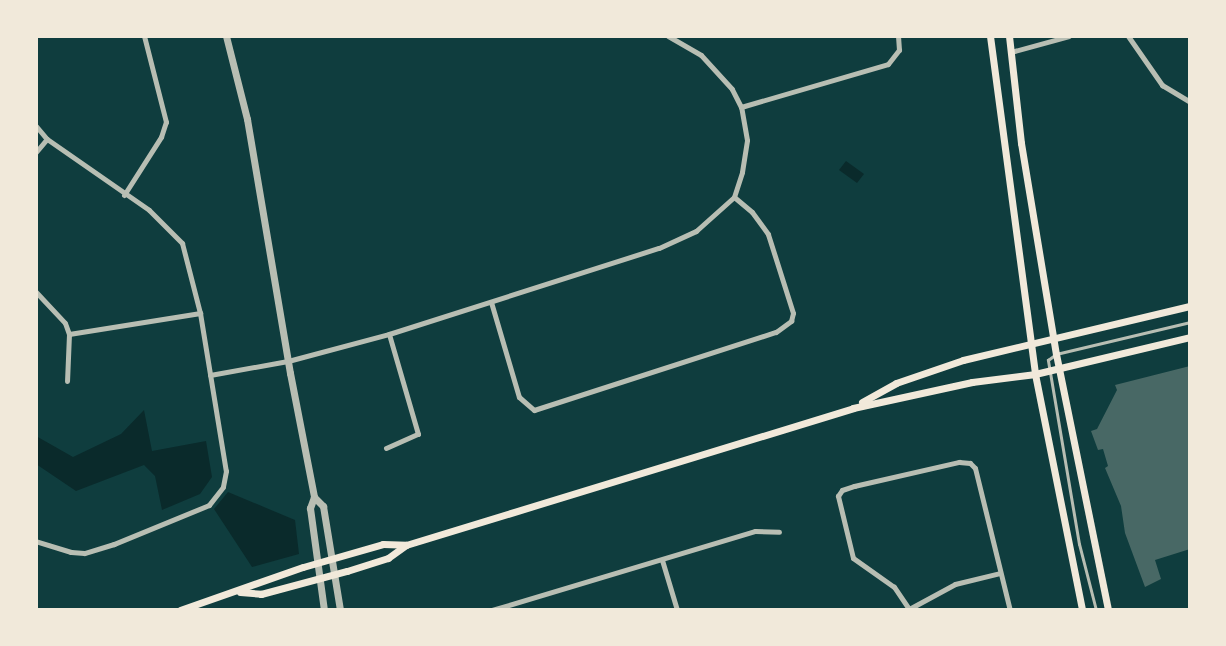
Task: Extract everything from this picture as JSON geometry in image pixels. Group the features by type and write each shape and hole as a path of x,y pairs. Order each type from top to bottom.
{"main road":[{"path":"990,36 1035,374 1082,610"},
{"path":"1009,36 1021,143 1056,354 1108,610"},
{"path":"853,408 896,383 950,364 1190,306"},
{"path":"240,592 261,594 333,575 388,558 406,545 853,408 972,382 1059,369 1190,337"},
{"path":"180,610 240,592 258,580 316,563 383,544 406,545"}],"street":[{"path":"124,195 161,137 166,122 144,36"},
{"path":"226,36 247,119 314,497 310,508 324,610"},
{"path":"210,375 288,361 389,334 676,242 710,221 734,197 742,172 747,140 741,107 732,89 701,55 668,36"},
{"path":"741,107 888,64 899,50 898,36"},
{"path":"1011,52 1069,36"},
{"path":"1128,36 1162,85 1190,102"},
{"path":"36,126 47,139 149,210 182,243 200,313 226,471 223,487 209,505 84,553 57,549 36,541"},
{"path":"36,152 47,139"},
{"path":"491,302 519,397 534,410 776,332 791,321 793,313 768,234 752,212 734,197"},
{"path":"36,292 65,323 69,334 67,381"},
{"path":"69,334 200,313"},
{"path":"386,448 418,434 389,334"},
{"path":"1000,573 955,584 909,610 894,587 853,558 837,501 842,490 920,469 970,463 979,480 1010,610"},
{"path":"314,497 323,506 340,610"},
{"path":"492,610 755,531 779,532"},
{"path":"662,560 677,610"}],"lane":[{"path":"1096,610 1079,544 1048,360 1056,354 1190,322"}],"water":[{"path":"846,161 864,174 857,183 839,170"},
{"path":"144,410 152,451 206,441 212,477 200,494 162,510 155,476 144,465 76,491 36,464 36,436 73,457 121,434"},
{"path":"228,492 295,520 299,554 252,567 214,509"}],"building":[{"path":"1190,366 1190,549 1155,560 1161,579 1145,587 1125,533 1121,506 1105,468 1108,466 1103,449 1098,450 1091,431 1097,429 1117,390 1115,385"}]}
